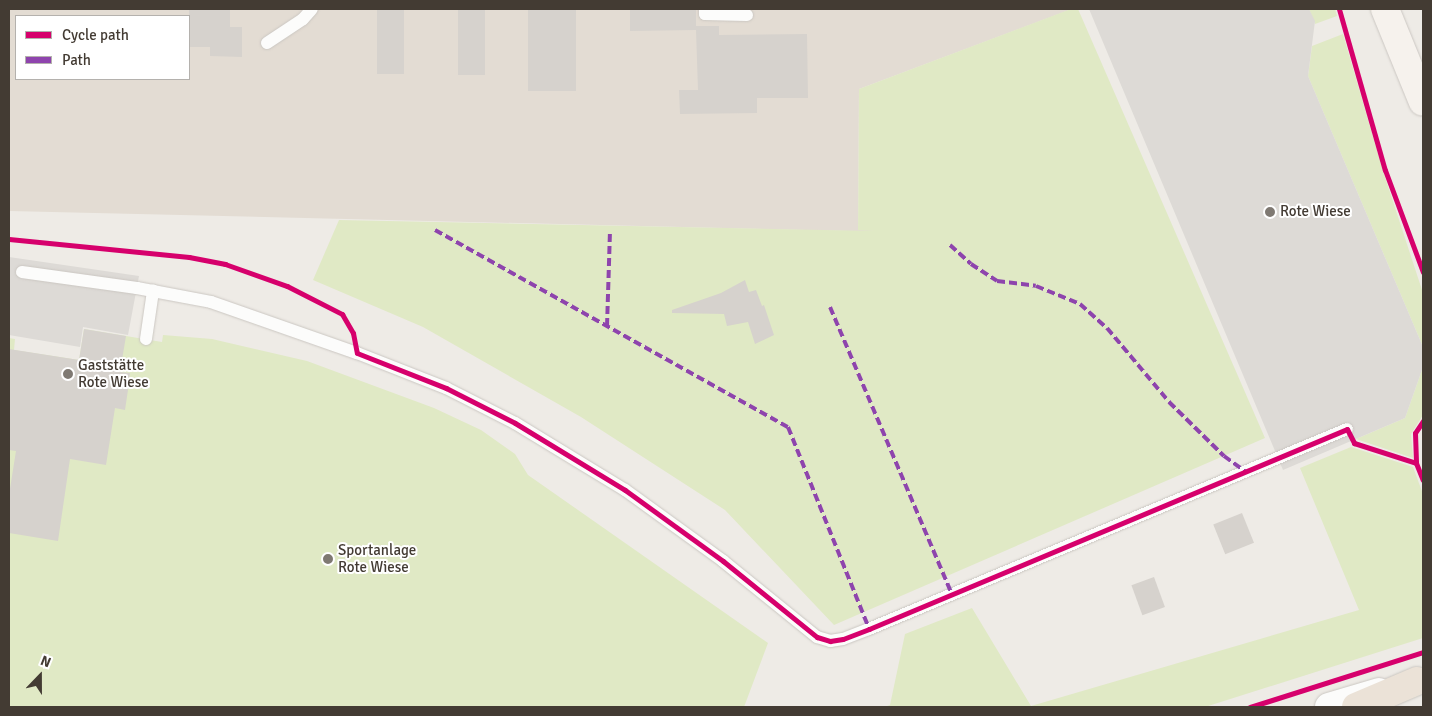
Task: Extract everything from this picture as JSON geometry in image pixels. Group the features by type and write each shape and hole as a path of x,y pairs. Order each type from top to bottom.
{"highway":[{"path":"1356,707 1420,680"}],"main road":[{"path":"1386,9 1423,102"}],"street":[{"path":"1328,707 1420,680"}],"lane":[{"path":"267,43 303,19 312,9"},
{"path":"705,9 705,14 747,15"},
{"path":"22,272 153,291 211,302 357,353 446,388 515,423 625,490 723,561 817,637 830,641 843,639 869,629 1347,429"},
{"path":"146,339 153,291"}],"shaded area":[{"path":"9,9 1072,9 859,89 858,229 893,232 9,211"},
{"name":"Rote Wiese","path":"1089,9 1309,9 1315,21 1308,76 1423,347 1423,367 1405,418 1283,470"},
{"path":"9,257 139,276 128,335 83,327 80,347 9,335"}],"green space":[{"path":"1071,9 1078,9 1265,438 834,625 725,510 581,417 423,327 313,280 339,220 874,231 858,230 859,89"},
{"path":"1309,9 1335,9 1337,16 1315,24"},
{"path":"1343,34 1383,171 1423,293 1423,347 1308,76 1312,46"},
{"name":"Sportanlage Rote Wiese","path":"84,329 162,342 163,335 212,339 307,361 434,408 481,430 515,454 528,475 768,643 744,707 9,707 9,338 15,339 14,350 79,360"},
{"path":"1423,367 1423,415 1411,434 1413,458 1356,439 1405,418"},
{"path":"1351,447 1413,467 1423,494 1423,638 1205,707 884,707 890,705 905,634 972,608 1031,706 1359,610 1300,468"}],"building":[{"path":"189,9 230,9 230,27 242,27 242,57 210,56 210,47 190,47"},
{"path":"377,9 404,9 404,74 377,74"},
{"path":"458,9 485,9 485,75 458,75"},
{"path":"528,9 576,9 576,91 528,91"},
{"path":"630,9 696,9 696,26 719,26 719,35 807,34 808,98 757,98 757,113 680,114 679,90 698,90 696,30 630,31"},
{"path":"745,280 749,292 756,290 762,306 764,305 774,335 755,344 748,322 727,326 724,314 672,313 672,310 721,293"},
{"path":"84,329 126,336 120,372 130,373 125,410 115,408 106,465 70,459 58,541 9,533 9,495 16,451 9,450 9,349 79,360"},
{"path":"1242,513 1254,543 1225,554 1213,525"},
{"path":"1154,577 1165,607 1142,615 1131,585"}],"marked path":[{"path":"435,230 788,427 869,629"},
{"path":"607,326 610,232"},
{"path":"950,245 971,264 997,281 1036,286 1080,304 1107,328 1169,402 1224,456 1246,472"},
{"path":"830,307 952,594"}],"cycle path":[{"path":"1339,9 1385,170 1423,272"},
{"path":"9,239 189,257 225,264 287,286 342,314 353,333 357,353 446,388 515,423 625,490 723,561 817,637 830,641 843,639 869,629 1347,429 1354,443 1416,463"},
{"path":"1423,421 1415,433 1416,463 1423,480"},
{"path":"1250,707 1423,652"}],"place":[{"name":"Rote Wiese","path":"1270,212"},
{"name":"Gaststätte Rote Wiese","path":"68,374"},
{"name":"Sportanlage Rote Wiese","path":"328,559"}]}
